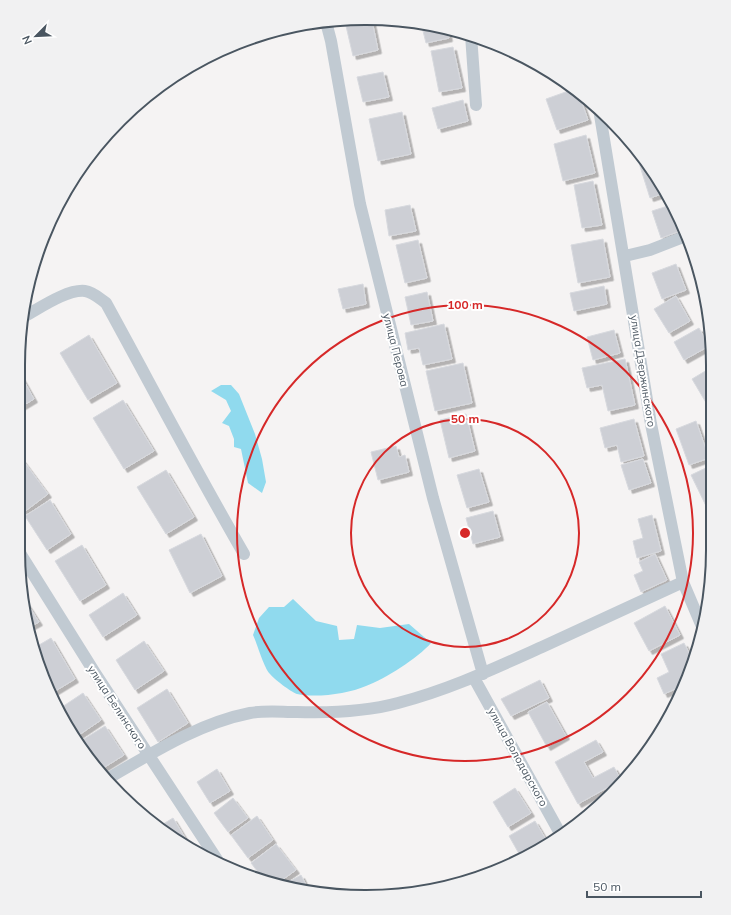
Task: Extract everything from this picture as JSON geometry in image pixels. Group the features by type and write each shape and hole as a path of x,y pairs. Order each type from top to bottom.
{"street":[{"name":"улица Перова","path":"327,27 360,204 479,676"},
{"path":"472,42 476,105"},
{"name":"улица Дзержинского","path":"601,120 625,256 651,424 683,582 698,618"},
{"path":"625,256 650,250 681,238"},
{"path":"29,314 63,296 75,292 85,291 97,296 106,303 156,393 199,476 244,554"},
{"name":"улица Белинского","path":"26,562 148,755 213,854"},
{"path":"111,776 184,736 227,719 251,713 274,711 334,712 365,709 397,703 432,693 479,676 683,582"},
{"name":"улица Володарского","path":"479,676 559,830"}],"water":[{"path":"221,385 231,385 239,394 255,434 262,459 266,482 262,493 248,483 241,449 234,447 234,439 229,426 222,423 231,411 226,400 211,391"},
{"path":"293,599 316,621 337,626 339,640 354,639 357,625 380,628 409,624 431,643 401,668 374,683 359,689 341,693 313,696 297,694 270,674 265,666 253,635 259,618 269,607 284,607"}],"building":[{"path":"373,25 378,50 353,56 346,26"},
{"path":"423,30 448,36 449,38 426,43"},
{"path":"453,47 462,88 439,92 431,51"},
{"path":"383,72 389,97 363,102 357,77"},
{"path":"568,91 582,102 588,120 557,130 546,99"},
{"path":"463,100 468,121 438,129 432,108"},
{"path":"402,112 411,154 378,161 369,119"},
{"path":"586,135 595,173 563,181 554,144"},
{"path":"639,163 649,176 660,195 650,198"},
{"path":"593,181 602,225 582,228 574,185"},
{"path":"410,205 416,231 389,236 385,210"},
{"path":"666,206 678,232 661,238 652,211"},
{"path":"603,239 610,277 578,283 571,245"},
{"path":"418,240 427,278 405,283 396,245"},
{"path":"676,264 686,290 662,299 652,273"},
{"path":"363,284 366,304 343,309 338,289"},
{"path":"604,286 607,304 574,311 570,293"},
{"path":"427,292 433,321 411,325 405,297"},
{"path":"676,296 690,321 669,333 654,309"},
{"path":"444,324 452,359 423,365 419,348 408,350 405,333"},
{"path":"699,328 705,338 705,348 684,360 674,342"},
{"path":"614,330 620,353 593,360 587,337"},
{"path":"89,335 117,383 88,400 60,353"},
{"path":"625,359 635,405 608,411 602,385 587,388 582,368"},
{"path":"463,363 472,403 435,411 426,371"},
{"path":"706,371 706,403 692,379"},
{"path":"25,383 34,399 25,404"},
{"path":"123,400 154,451 124,469 93,418"},
{"path":"466,414 475,451 449,458 440,420"},
{"path":"634,419 644,456 621,462 617,445 605,448 600,428"},
{"path":"696,421 706,449 706,459 689,465 676,429"},
{"path":"396,446 399,457 405,455 409,472 378,480 371,452"},
{"path":"643,459 651,483 629,490 621,465"},
{"path":"25,463 48,494 25,511"},
{"path":"706,468 706,506 691,475"},
{"path":"479,469 489,502 467,508 457,475"},
{"path":"166,470 194,517 166,534 137,487"},
{"path":"50,500 71,534 47,550 25,516"},
{"path":"493,511 500,537 473,544 466,518"},
{"path":"652,515 661,551 637,558 633,541 643,538 638,519"},
{"path":"201,534 222,576 190,593 169,550"},
{"path":"82,545 106,585 80,601 55,561"},
{"path":"655,554 667,580 641,592 634,575 643,571 639,562"},
{"path":"123,593 137,615 103,637 89,615"},
{"path":"665,606 680,635 649,651 634,623"},
{"path":"31,609 39,622 34,625"},
{"path":"51,638 75,679 56,691 39,645"},
{"path":"144,641 164,671 135,690 116,660"},
{"path":"684,643 689,654 676,689 664,694 657,678 669,672 661,654"},
{"path":"540,680 549,698 511,716 501,699"},
{"path":"167,689 188,723 158,742 137,708"},
{"path":"83,693 101,720 79,735 63,706"},
{"path":"547,702 566,736 547,747 528,712"},
{"path":"105,726 124,755 104,768 83,740"},
{"path":"596,740 603,752 584,762 593,778 614,767 619,777 610,786 578,804 555,762"},
{"path":"217,769 230,791 210,803 197,782"},
{"path":"515,788 531,813 508,827 493,802"},
{"path":"233,798 248,818 228,832 214,813"},
{"path":"257,816 273,840 248,858 231,835"},
{"path":"173,818 185,838 176,833 163,824"},
{"path":"535,821 545,839 519,853 509,836"},
{"path":"276,844 296,870 283,879 259,873 251,863"},
{"path":"301,875 306,884 299,883 290,881"}]}
